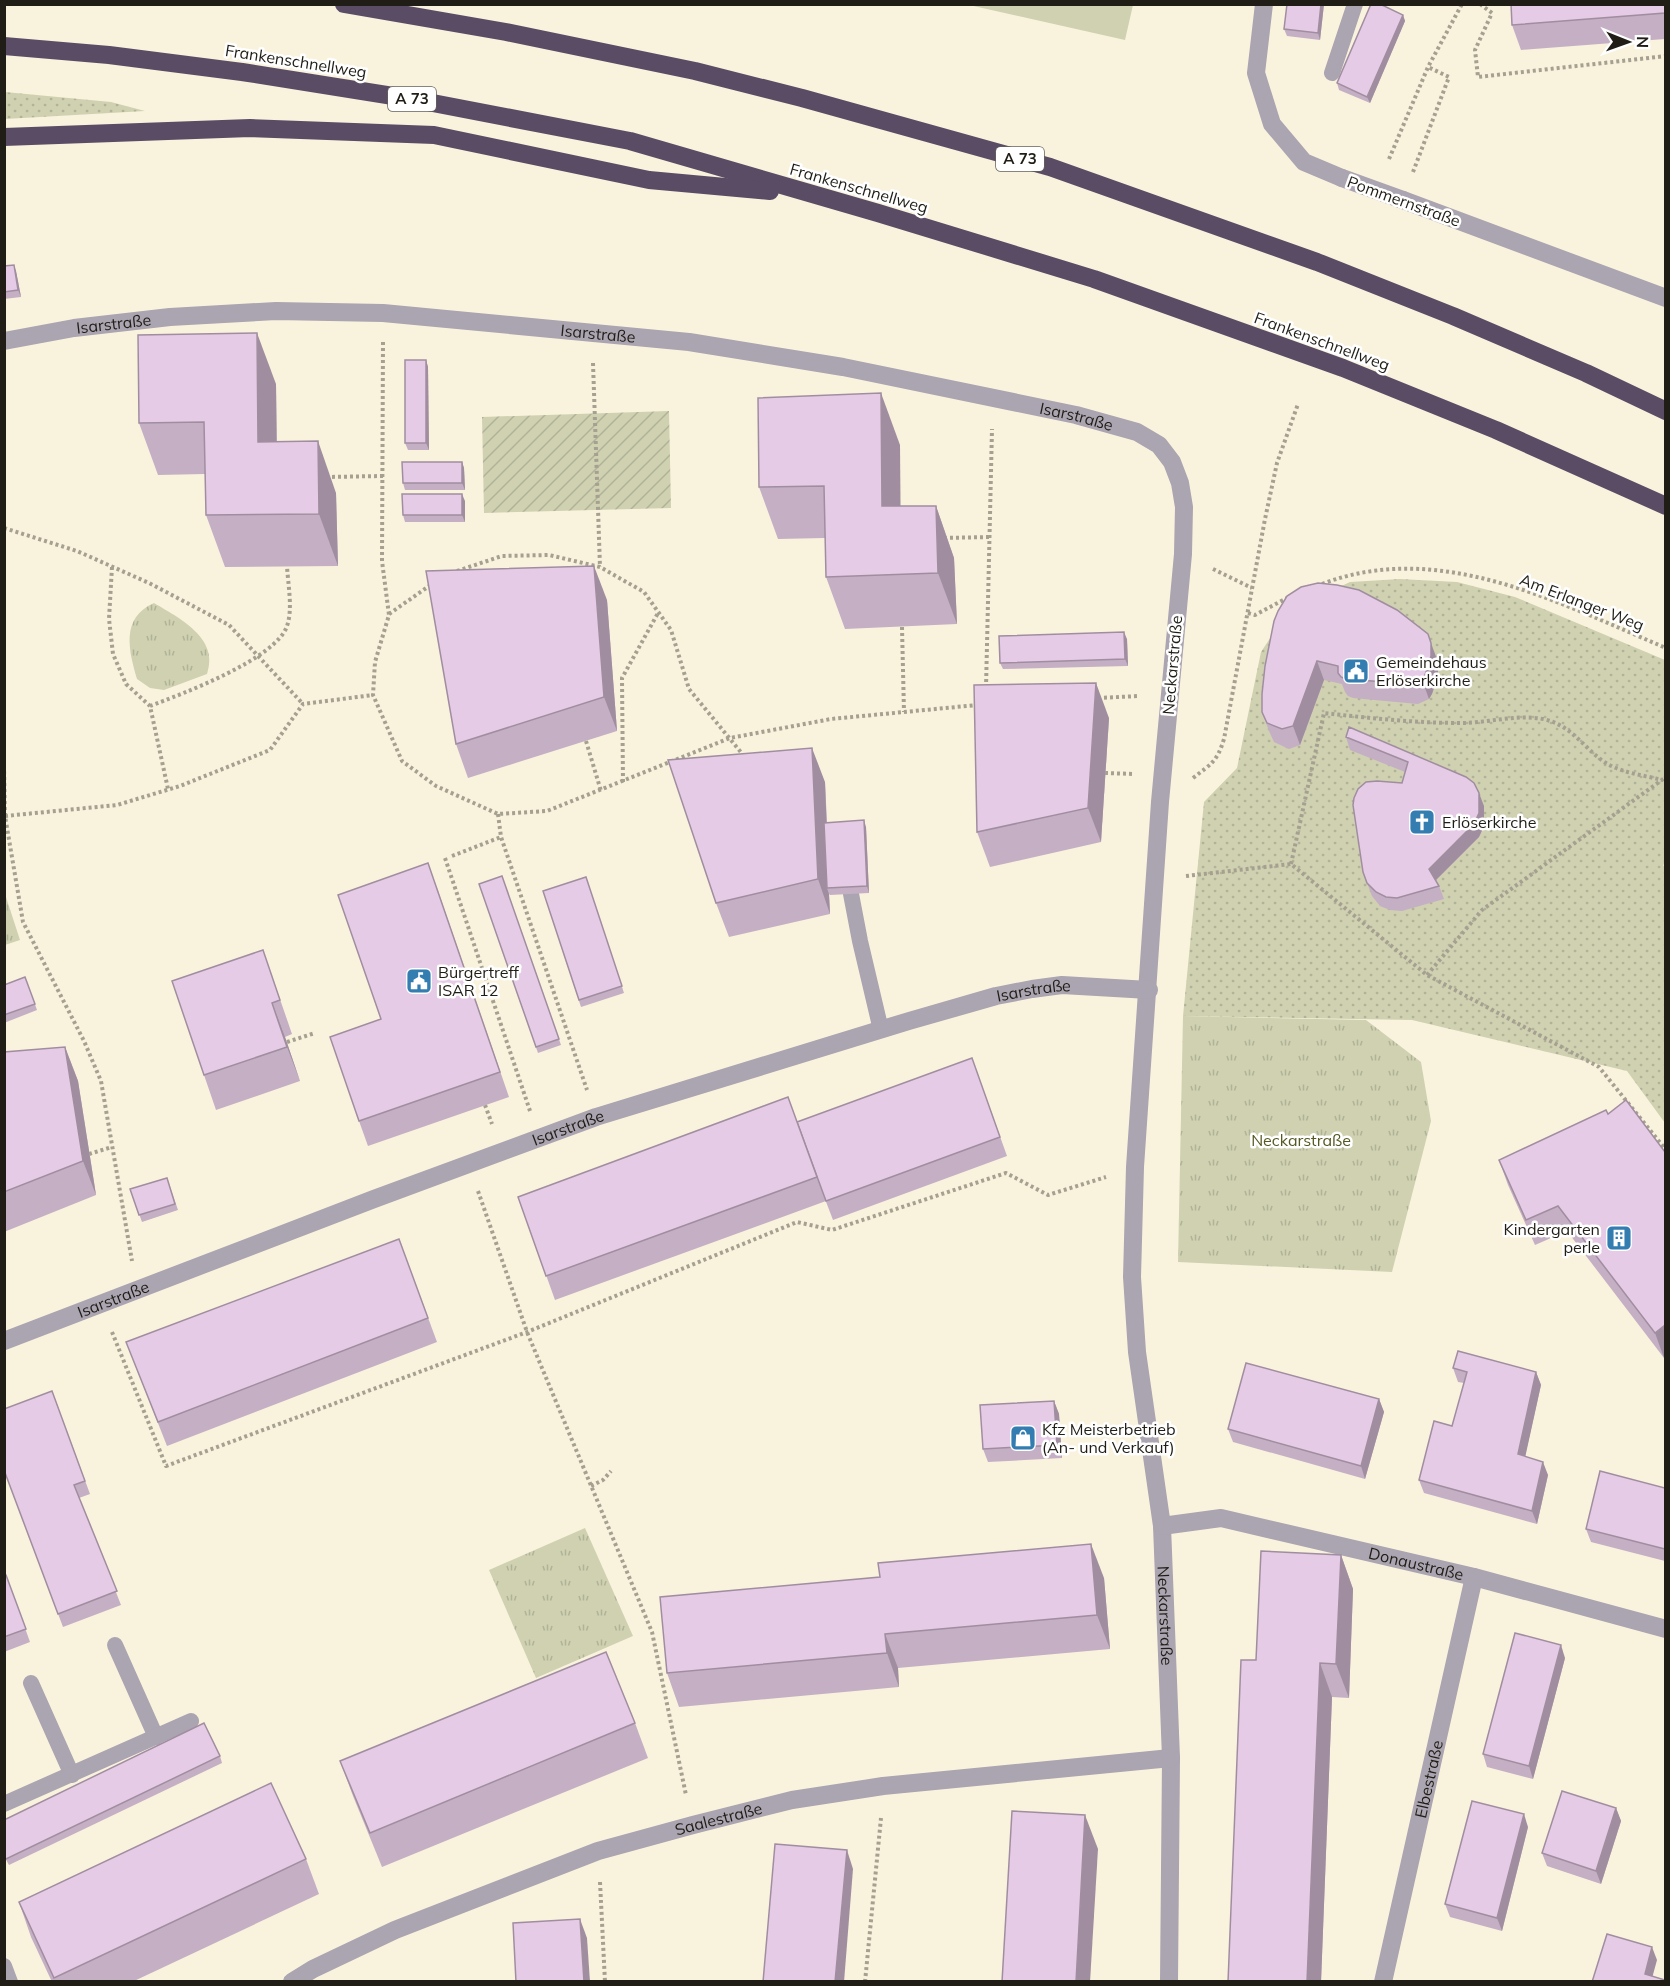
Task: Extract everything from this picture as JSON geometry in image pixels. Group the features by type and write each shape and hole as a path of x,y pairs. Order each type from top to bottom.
{"highway":[{"name":"A 73","path":"344,4 529,36 695,71 802,98 1050,167 1317,262 1587,373 1665,411"},
{"name":"Frankenschnellweg","path":"4,46 109,55 243,72 412,99 630,141 1094,279 1343,368 1496,430 1665,506"},
{"path":"4,137 250,128 434,135 649,180 811,195"}],"street":[{"name":"Pommernstraße","path":"1264,4 1256,72 1272,124 1304,162 1665,298"},
{"name":"Isarstraße","path":"4,341 74,328 170,317 276,311 383,313 689,342 832,365 1076,415 1137,432 1159,445 1172,462"},
{"name":"Neckarstraße","path":"1169,1982 1171,1758 1162,1526 1137,1352 1132,1277 1132,1225 1169,694 1183,554 1184,507 1180,483 1172,462"},
{"name":"Isarstraße","path":"4,1341 596,1117 996,996 1062,985 1149,990"},
{"name":"Donaustraße","path":"1162,1526 1221,1518 1474,1577 1665,1629"},
{"name":"Elbestraße","path":"1383,1982 1474,1577"},
{"name":"Saalestraße","path":"292,1982 313,1969 395,1930 598,1851 693,1825 792,1800 884,1786 1171,1758"}],"lane":[{"path":"1332,72 1355,4"},
{"path":"851,894 881,1030"},
{"path":"115,1645 156,1737"},
{"path":"31,1683 72,1774"},
{"path":"4,1804 191,1721"},
{"path":"4,1966 10,1982"}],"path":[{"path":"1389,159 1428,67 1462,4"},
{"path":"1480,4 1492,13 1475,50 1478,77 1665,56"},
{"path":"1403,200 1449,77 1428,67"},
{"path":"383,313 382,561 388,615 375,662 373,695 402,761 436,786 498,814 547,811 730,738 831,719 985,704"},
{"path":"592,332 600,567"},
{"path":"986,692 991,436 998,399"},
{"path":"1210,765 1219,756 1224,739 1277,463 1298,404"},
{"path":"324,477 383,476"},
{"path":"4,528 77,551 149,583 230,625 303,704"},
{"path":"934,538 989,537"},
{"path":"1183,554 1252,588"},
{"path":"452,573 502,556 549,555 600,567 644,592 671,630 689,689 746,758"},
{"path":"150,706 190,691 258,656 282,637 289,614 287,566"},
{"path":"112,567 109,619 114,654 126,684 150,706 168,789"},
{"name":"Am Erlanger Weg","path":"1320,585 1341,577 1409,568 1481,578 1537,594 1665,648"},
{"path":"388,615 435,582"},
{"path":"1248,613 1255,615 1289,597"},
{"path":"622,782 622,678 658,613"},
{"path":"902,627 904,712"},
{"path":"1089,699 1169,694"},
{"path":"5,816 117,805 168,789 270,750 303,704 373,695"},
{"path":"1291,864 1324,713 1401,721 1460,723 1484,723 1527,717 1544,719 1576,735 1595,755 1614,767 1664,779"},
{"path":"586,741 601,791"},
{"path":"4,765 5,816 23,922 84,1041 101,1081 137,1290"},
{"path":"1427,975 1482,910 1664,779"},
{"path":"498,814 501,837 596,1117"},
{"path":"452,856 501,837"},
{"path":"445,858 540,1138"},
{"path":"1155,880 1291,864 1427,975 1599,1067 1665,1150"},
{"path":"287,1042 315,1033"},
{"path":"89,1154 112,1148"},
{"path":"469,1165 527,1332 652,1632 693,1825"},
{"path":"101,1304 166,1466 527,1332 797,1222 832,1230 1005,1173 1048,1195 1135,1167"},
{"path":"591,1486 603,1480 610,1471"},
{"path":"865,1982 884,1786"},
{"path":"598,1851 606,1982"}],"green space":[{"path":"1133,4 1125,40 969,5"},
{"path":"5,92 111,102 145,111 5,119"},
{"path":"669,411 671,508 484,513 482,417"},
{"path":"1400,579 1457,582 1515,597 1665,660 1666,863 1663,865 1666,869 1665,1123 1627,1071 1412,1020 1183,1016 1204,802 1237,768 1261,652 1288,611 1350,582"},
{"path":"154,603 175,615 203,640 208,650 207,674 164,690 150,688 137,679 130,647 132,626 143,609"},
{"path":"5,894 20,940 4,945"},
{"name":"Neckarstraße","path":"1183,1016 1366,1020 1421,1062 1431,1121 1392,1272 1178,1262"},
{"path":"585,1528 633,1636 536,1678 489,1570"}],"building":[{"path":"1287,4 1321,4 1318,33 1284,29"},
{"path":"1371,4 1380,4 1403,15 1367,97 1337,83"},
{"path":"1511,4 1665,4 1665,13 1512,25"},
{"path":"14,265 18,290 4,292 4,266"},
{"path":"257,333 258,442 318,441 319,514 206,515 204,422 139,423 138,335"},
{"path":"405,360 426,360 426,443 405,443"},
{"path":"881,393 882,506 936,506 938,573 826,577 824,486 759,487 758,398"},
{"path":"402,462 462,462 462,483 403,483"},
{"path":"402,494 462,494 462,515 403,515"},
{"path":"594,566 604,697 456,744 426,571"},
{"name":"Gemeindehaus Erlöserkirche","path":"1318,583 1359,590 1397,610 1428,634 1431,656 1422,680 1411,684 1346,679 1338,673 1338,666 1317,661 1293,726 1282,729 1267,723 1262,712 1265,666 1274,621 1287,596 1301,587"},
{"path":"1124,632 1125,659 1000,663 999,636"},
{"path":"1096,683 1088,808 977,832 974,685"},
{"name":"Erlöserkirche","path":"1349,727 1466,777 1474,783 1479,793 1479,813 1474,824 1429,869 1439,886 1397,898 1386,897 1376,892 1367,883 1363,872 1353,805 1354,798 1358,789 1366,782 1402,783 1408,762 1346,737"},
{"path":"812,748 818,879 716,903 668,760"},
{"path":"864,820 867,886 827,888 824,823"},
{"name":"Bürgertreff ISAR 12","path":"428,863 500,1072 359,1121 330,1037 381,1019 338,895"},
{"path":"502,876 559,1039 536,1047 479,884"},
{"path":"586,877 622,986 579,1000 543,891"},
{"path":"263,950 280,1000 272,1003 287,1047 204,1075 172,981"},
{"path":"25,977 35,1004 4,1015 4,985"},
{"path":"65,1047 83,1161 4,1192 4,1052"},
{"path":"972,1058 1000,1137 826,1201 797,1122"},
{"path":"788,1097 817,1177 546,1276 518,1197"},
{"name":"Kindergarten perle","path":"1626,1100 1665,1152 1665,1325 1655,1333 1558,1206 1526,1220 1499,1160 1606,1110 1608,1114"},
{"path":"167,1178 175,1204 139,1215 130,1189"},
{"path":"399,1239 428,1318 158,1422 126,1342"},
{"path":"1458,1351 1536,1372 1518,1454 1543,1462 1532,1511 1419,1480 1434,1421 1452,1426 1467,1372 1453,1368"},
{"path":"1246,1363 1379,1399 1361,1466 1228,1429"},
{"path":"52,1391 85,1481 74,1485 117,1591 58,1614 4,1470 4,1409"},
{"name":"Kfz Meisterbetrieb (An- und Verkauf)","path":"1054,1401 1057,1445 983,1449 980,1405"},
{"path":"1600,1471 1665,1488 1665,1549 1586,1529"},
{"path":"1091,1544 1097,1615 885,1634 887,1653 667,1673 660,1597 880,1577 878,1563"},
{"path":"1261,1551 1341,1555 1336,1664 1320,1663 1307,1982 1228,1982 1241,1660 1256,1660"},
{"path":"4,1575 6,1575 26,1629 4,1637"},
{"path":"1515,1633 1561,1645 1529,1766 1483,1754"},
{"path":"606,1652 635,1723 370,1833 340,1761"},
{"path":"204,1723 220,1756 6,1859 4,1820"},
{"path":"271,1783 306,1859 54,1978 19,1902"},
{"path":"1562,1791 1616,1808 1596,1871 1542,1853"},
{"path":"1472,1801 1524,1814 1497,1918 1445,1904"},
{"path":"1012,1811 1085,1815 1076,1982 1002,1982"},
{"path":"775,1844 847,1850 835,1982 763,1982"},
{"path":"580,1919 584,1982 516,1982 513,1923"},
{"path":"1607,1934 1652,1947 1645,1974 1665,1980 1665,1982 1592,1982"}],"place":[{"name":"Gemeindehaus Erlöserkirche","path":"1356,671"},
{"name":"Erlöserkirche","path":"1422,822"},
{"name":"Bürgertreff ISAR 12","path":"419,981"},
{"name":"Kindergarten perle","path":"1619,1238"},
{"name":"Kfz Meisterbetrieb (An- und Verkauf)","path":"1023,1438"}]}
